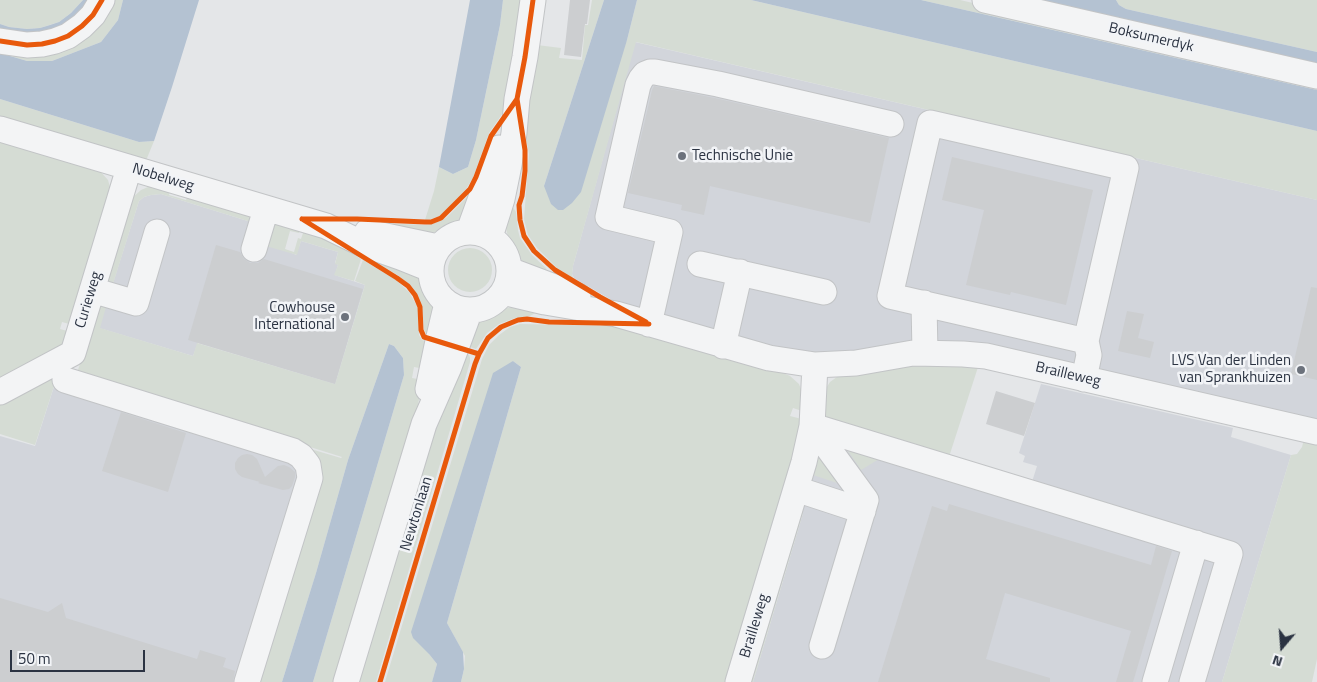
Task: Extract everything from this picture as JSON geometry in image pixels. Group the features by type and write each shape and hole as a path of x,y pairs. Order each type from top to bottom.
{"street":[{"path":"0,41 27,45 42,44 68,36 82,26 102,0"},
{"path":"480,234 484,193 504,130 517,99 533,0"},
{"name":"Boksumerdyk","path":"985,0 1317,76"},
{"path":"649,324 670,232 608,218 638,85 644,74 655,72 718,84 890,124"},
{"path":"1084,378 1089,355 1086,341 1126,168 930,123 890,296 1086,341"},
{"name":"Nobelweg","path":"0,129 326,226 365,231 434,258"},
{"name":"Curieweg","path":"0,392 73,353 129,168"},
{"path":"254,249 266,208"},
{"path":"92,290 136,304 158,232"},
{"path":"456,234 480,234 500,245 506,256 506,281 494,302 483,308 459,307 438,294 432,282 434,258 446,239 456,234"},
{"path":"700,264 824,292"},
{"path":"723,346 740,272"},
{"name":"Brailleweg","path":"506,281 545,302 616,314 770,358 815,365 856,363 925,353 986,356 1317,432"},
{"path":"924,304 925,353"},
{"name":"Newtonlaan","path":"346,682 424,424 438,341 459,307"},
{"name":"Brailleweg","path":"738,682 804,462 812,426 815,365"},
{"path":"65,380 293,451 301,456 308,465 310,478 247,682"},
{"path":"812,426 1230,554 1192,682"},
{"path":"812,426 866,500 822,646"},
{"path":"796,489 862,511"},
{"path":"1155,682 1196,543"}],"shaded area":[{"path":"0,0 83,0 59,22 40,28 27,29 0,24"},
{"path":"109,0 123,0 118,20 101,42 52,61 27,61 0,53"},
{"path":"503,0 523,0 505,110 489,133 473,178 466,189 440,216 425,220 439,167 453,174 468,167 476,140 500,25"},
{"path":"592,0 604,0 544,186 627,40 637,0 751,0 1317,131 1317,200 636,42 573,266 573,278 557,268 537,248 528,235 524,219 529,154 522,117 537,45 561,48 559,58 582,60 585,25 588,25"},
{"path":"921,0 960,0 1317,83 1317,90"},
{"path":"1116,0 1317,0 1317,52 1126,9 1119,5"},
{"path":"635,42 1317,200 1317,423 1009,351 828,355 789,352 615,302 574,278 572,274"},
{"path":"0,99 139,142 154,141 145,163 0,119"},
{"path":"0,139 99,170 108,180 111,193 73,325 62,322 60,329 71,332 66,344 0,381"},
{"path":"155,186 170,190 169,195 186,200 188,195 251,214 251,222 161,194 144,197 139,201 113,284 107,279 131,199 141,190"},
{"path":"161,194 251,222 264,239 296,255 301,241 338,252 335,263 338,265 335,275 365,285 335,384 198,343 193,356 99,328 139,201 144,197"},
{"path":"469,195 460,220 429,234 356,225 358,222 432,224 446,218"},
{"path":"512,206 516,212 520,238 532,255 546,268 548,274 526,265 518,257 507,233 505,222"},
{"path":"272,223 300,229 299,233 290,231 285,249 294,252 298,238 301,239 304,230 331,240 361,259 354,281 334,275 338,265 335,264 338,252 301,241 297,255 266,246"},
{"path":"351,247 417,276 425,288 433,307 434,315 427,335 424,330 422,307 413,288 399,276"},
{"path":"474,248 486,254 491,261 491,279 486,286 479,291 466,292 458,289 451,282 448,266 451,258 458,251"},
{"path":"363,260 396,280 409,292 418,308 419,335 422,340 429,342 425,369 414,367 412,378 423,380 415,419 337,682 313,682 404,375 403,358 394,346 389,344 348,460 316,573 282,682 256,682 318,487 297,445 342,457 83,376 78,370 98,307 100,306 106,307 100,328 193,356 197,343 335,384 365,285 355,281"},
{"path":"518,306 537,312 530,316 515,318 499,324 487,333 476,349 464,345 479,321 507,308"},
{"path":"520,324 618,326 781,372 790,376 799,384 803,395 802,411 793,408 790,416 802,419 794,461 728,682 461,682 465,656 447,623 521,367 513,361 429,654 437,664 432,682 385,682 482,359 489,345 499,335 510,327"},
{"path":"465,353 469,355 470,362 376,682 358,682 446,388"},
{"path":"914,362 979,364 948,460 821,422 823,393 830,382 841,374"},
{"path":"78,370 80,373 305,450 256,682 0,682 0,436 35,446 59,371 76,375"},
{"path":"59,371 35,445 0,434 0,402"},
{"path":"1041,384 1233,428 1231,437 1291,455 1222,682 753,682 803,513 800,513 821,422 1031,485 1037,466 1023,462 1025,456 1019,453"},
{"path":"1304,439 1317,442 1317,659 1312,682 1222,682 1291,455 1297,454 1302,447"},
{"path":"844,445 884,456 861,470"},
{"path":"817,453 840,484 810,474"},
{"path":"800,513 803,513 753,682 748,682"}],"water":[{"path":"83,0 89,0 75,17 51,31 27,34 0,30 0,24 27,29 40,28 59,22"},
{"path":"123,0 199,0 154,141 139,142 0,99 0,53 27,61 52,61 101,42 118,20"},
{"path":"470,0 503,0 500,25 476,140 468,167 453,174 439,167"},
{"path":"604,0 637,0 627,40 581,192 572,203 563,210 558,210 551,204 544,186"},
{"path":"751,0 921,0 1317,90 1317,131"},
{"path":"1038,0 1116,0 1119,5 1126,9 1317,52 1317,64"},
{"path":"389,344 394,346 403,358 404,375 313,682 282,682 316,573 348,460"},
{"path":"513,361 521,367 447,623 463,652 464,669 461,682 432,682 437,664 413,638 411,632 493,373"}],"building":[{"path":"570,0 590,0 581,57 564,55"},
{"path":"654,86 889,138 870,223 710,186 704,215 681,210 682,205 628,193"},
{"path":"952,157 1093,190 1066,305 1011,292 1010,295 966,285 984,210 942,200"},
{"path":"216,245 240,252 244,259 250,263 258,263 264,259 363,289 335,384 188,340"},
{"path":"1311,287 1317,288 1317,380 1291,374"},
{"path":"1127,311 1144,314 1138,338 1154,342 1150,358 1118,351"},
{"path":"996,391 1035,403 1024,436 986,424"},
{"path":"121,412 186,433 168,492 102,471"},
{"path":"247,454 257,459 265,477 278,466 284,465 289,467 295,472 292,486 289,489 283,490 242,477 235,469 235,463 242,455"},
{"path":"949,504 1151,565 1156,546 1172,551 1133,682 1116,682 1131,631 1005,593 986,659 1050,678 1050,682 878,682 932,506 947,511"},
{"path":"0,598 48,612 62,603 66,618 197,659 200,650 226,658 223,667 235,671 233,682 0,682"}],"cycle path":[{"path":"0,41 27,45 42,44 68,36 93,15 102,0"},
{"path":"533,0 517,99 525,150 525,171 519,205 524,236 534,251 555,270 646,322"},
{"path":"302,219 431,222 441,218 470,189 491,136 517,99"},
{"path":"302,219 408,286 415,295 420,307 421,330 424,337 479,354"},
{"path":"380,682 475,364 488,338 501,327 518,320 527,319 549,322 649,324"}],"place":[{"name":"Technische Unie","path":"682,156"},
{"name":"Cowhouse International","path":"345,317"},
{"name":"LVS Van der Linden van Sprankhuizen","path":"1301,370"}]}
